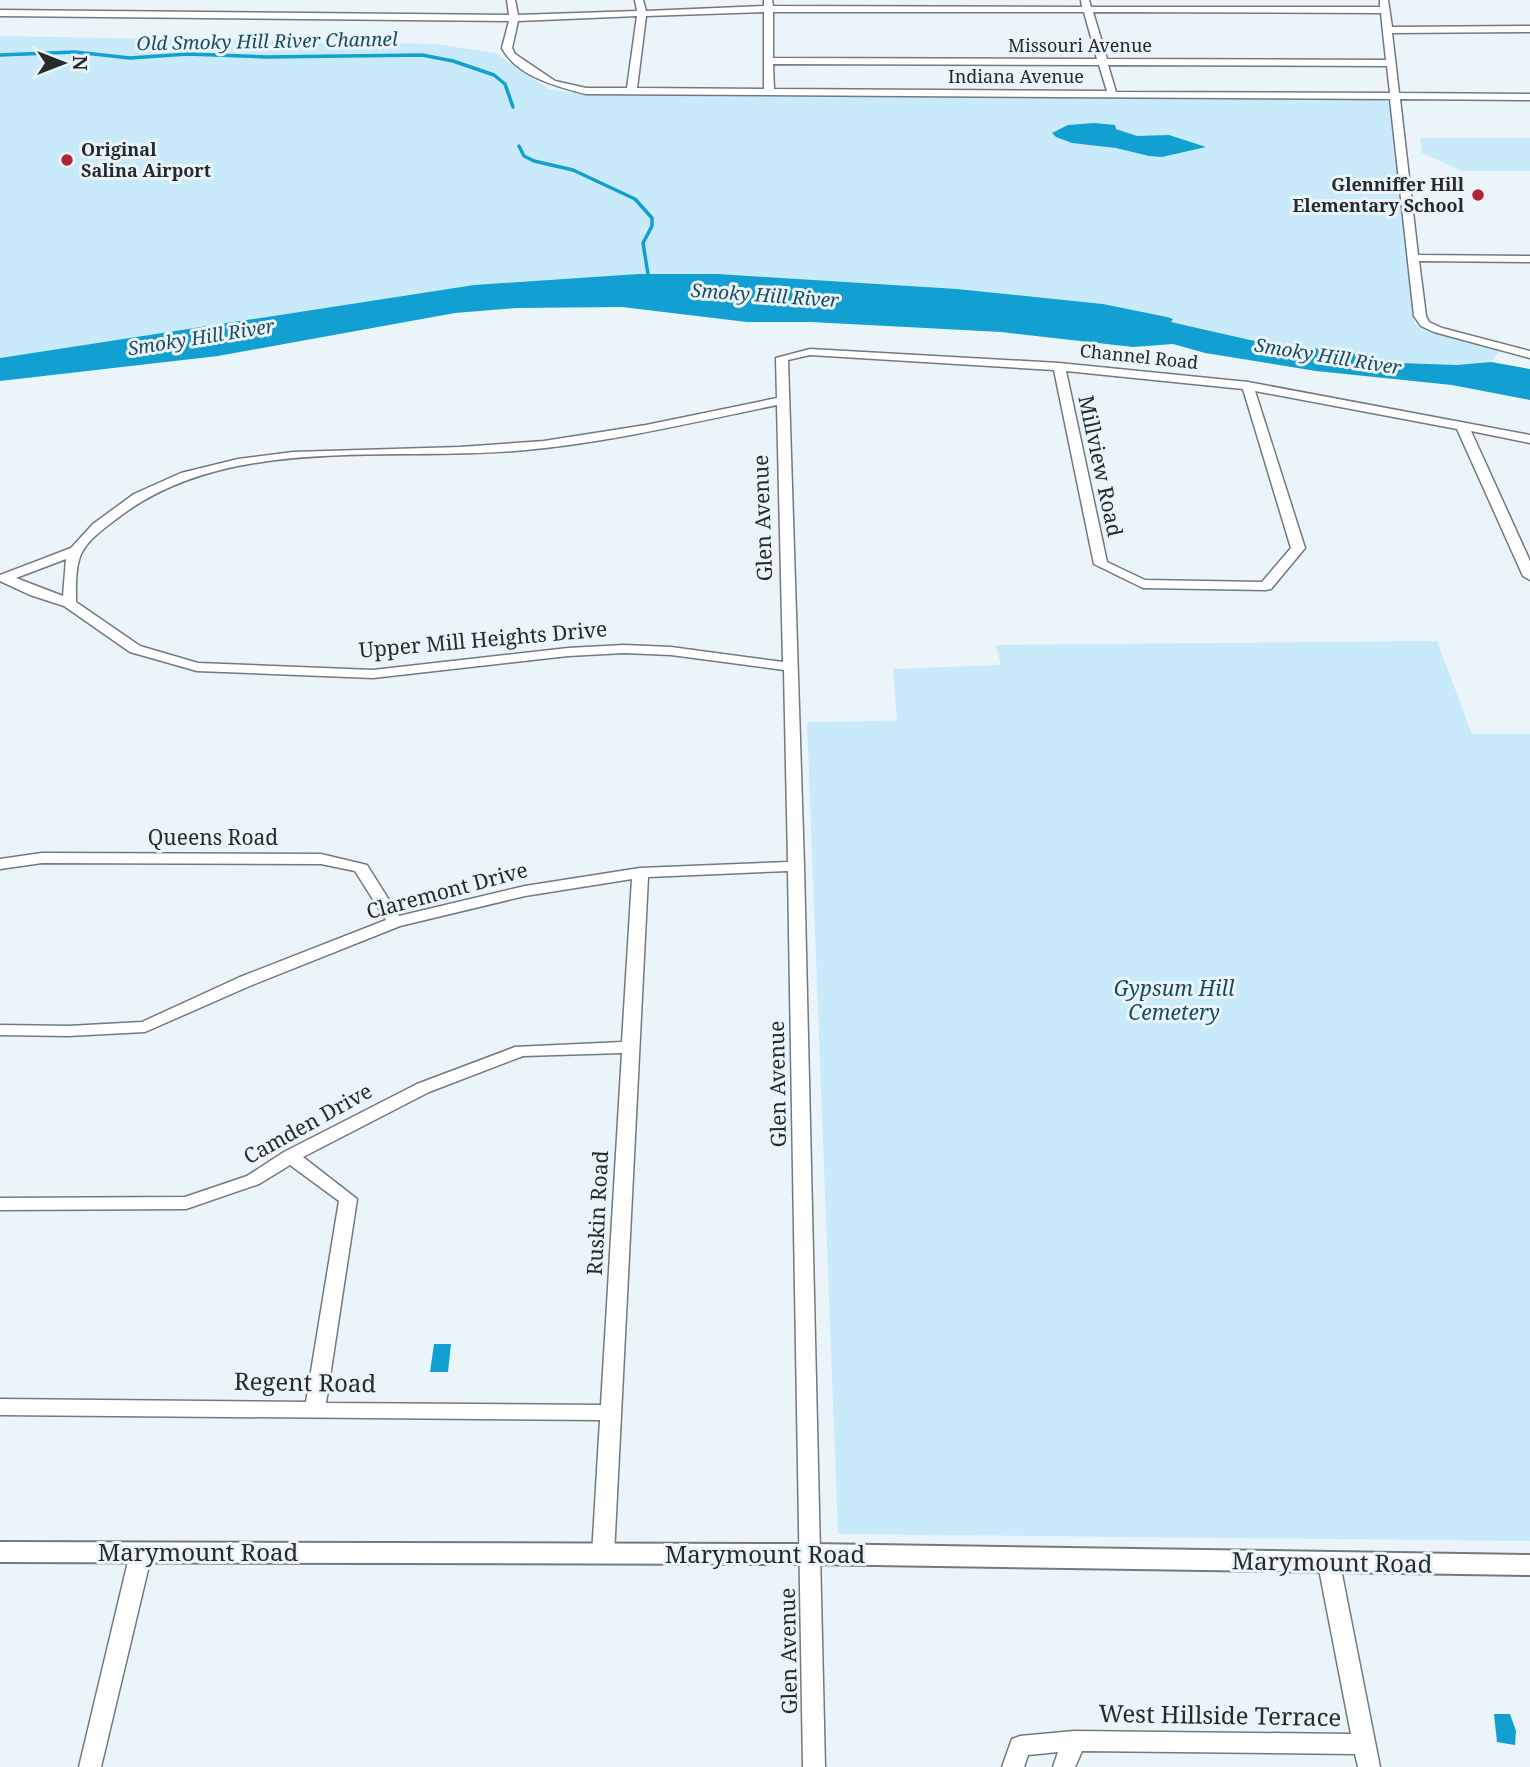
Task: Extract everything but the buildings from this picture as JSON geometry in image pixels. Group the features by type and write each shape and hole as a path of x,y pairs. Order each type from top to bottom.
{"street":[{"path":"89,14 98,0"},
{"path":"511,0 514,18"},
{"path":"632,90 642,14 639,0"},
{"path":"0,13 368,12 514,18 642,14 768,4 1384,5 1420,316 1425,324 1530,355"},
{"path":"768,4 769,92"},
{"path":"1086,5 1112,93"},
{"name":"Indiana Avenue","path":"514,18 508,48 510,56 552,83 567,88 769,92 1530,97"},
{"path":"1389,30 1530,29"},
{"name":"Missouri Avenue","path":"769,61 1391,63"},
{"path":"1413,258 1530,258"},
{"name":"Channel Road","path":"781,401 782,358 810,352 1059,367 1248,386 1530,439"},
{"name":"Millview Road","path":"1059,367 1101,564 1143,584 1266,586 1298,548 1248,386"},
{"name":"Upper Mill Heights Drive","path":"3,578 76,551 112,513 139,495 178,478 232,464 270,457 523,446 603,437 781,401"},
{"name":"Glen Avenue","path":"781,401 796,866 814,1767"},
{"path":"1462,426 1530,576"},
{"path":"69,603 76,551"},
{"name":"Upper Mill Heights Drive","path":"3,578 35,593 69,603 135,649 163,659 206,668 373,674 568,652 624,649 671,651 790,667"},
{"name":"Queens Road","path":"0,864 42,858 321,859 361,868 395,922"},
{"name":"Claremont Drive","path":"0,1030 68,1031 145,1027 246,981 395,922 525,891 640,873 796,866"},
{"name":"Ruskin Road","path":"603,1555 640,873"},
{"name":"Camden Drive","path":"0,1204 186,1203 253,1180 290,1156 423,1088 521,1051 630,1047"},
{"path":"290,1156 348,1199 315,1409"},
{"name":"Regent Road","path":"0,1407 609,1413"},
{"name":"Marymount Road","path":"0,1552 811,1554 1530,1565"},
{"path":"90,1767 141,1553"},
{"path":"1329,1563 1369,1767"},
{"name":"West Hillside Terrace","path":"1064,1767 1074,1741"},
{"name":"West Hillside Terrace","path":"1013,1767 1020,1746 1074,1741 1364,1744"}],"green space":[{"path":"0,36 436,44 495,53 549,89 586,95 1380,99 1392,103 1415,324 1423,329 1500,350 1491,362 1457,365 1401,363 1351,353 1250,340 1170,322 1167,317 1103,304 957,289 718,274 638,274 474,285 0,358"},
{"path":"1420,138 1530,138 1530,171 1462,171 1422,153"},
{"name":"Gypsum Hill Cemetery","path":"1437,641 1472,734 1530,734 1530,1541 838,1534 807,722 897,721 893,669 1001,665 996,645"}],"water":[{"path":"1068,125 1115,125 1116,129 1137,136 1169,135 1206,147 1162,157 1149,156 1116,148 1072,143 1052,133"},
{"name":"Smoky Hill River","path":"638,274 718,274 957,289 1103,304 1167,317 1173,319 1171,322 1250,340 1351,353 1401,363 1457,365 1491,362 1530,369 1530,400 1452,385 1316,371 1205,353 1173,344 1133,347 1001,332 811,322 747,322 622,307 517,308 455,313 218,356 0,381 0,358 474,285"},
{"path":"434,1344 451,1344 448,1372 430,1372"},
{"path":"1494,1714 1510,1714 1516,1731 1515,1745 1497,1742"}],"waterway":[{"name":"Old Smoky Hill River Channel","path":"0,55 75,52 130,58 188,54 267,57 422,55 453,61 494,75 505,84 513,107"},
{"name":"Old Smoky Hill River Channel","path":"519,146 524,156 534,161 573,170 635,199 652,218 652,226 643,243 648,274 645,278"}],"place":[{"name":"Original Salina Airport","path":"67,160"},
{"name":"Glenniffer Hill Elementary School","path":"1478,195"}]}
